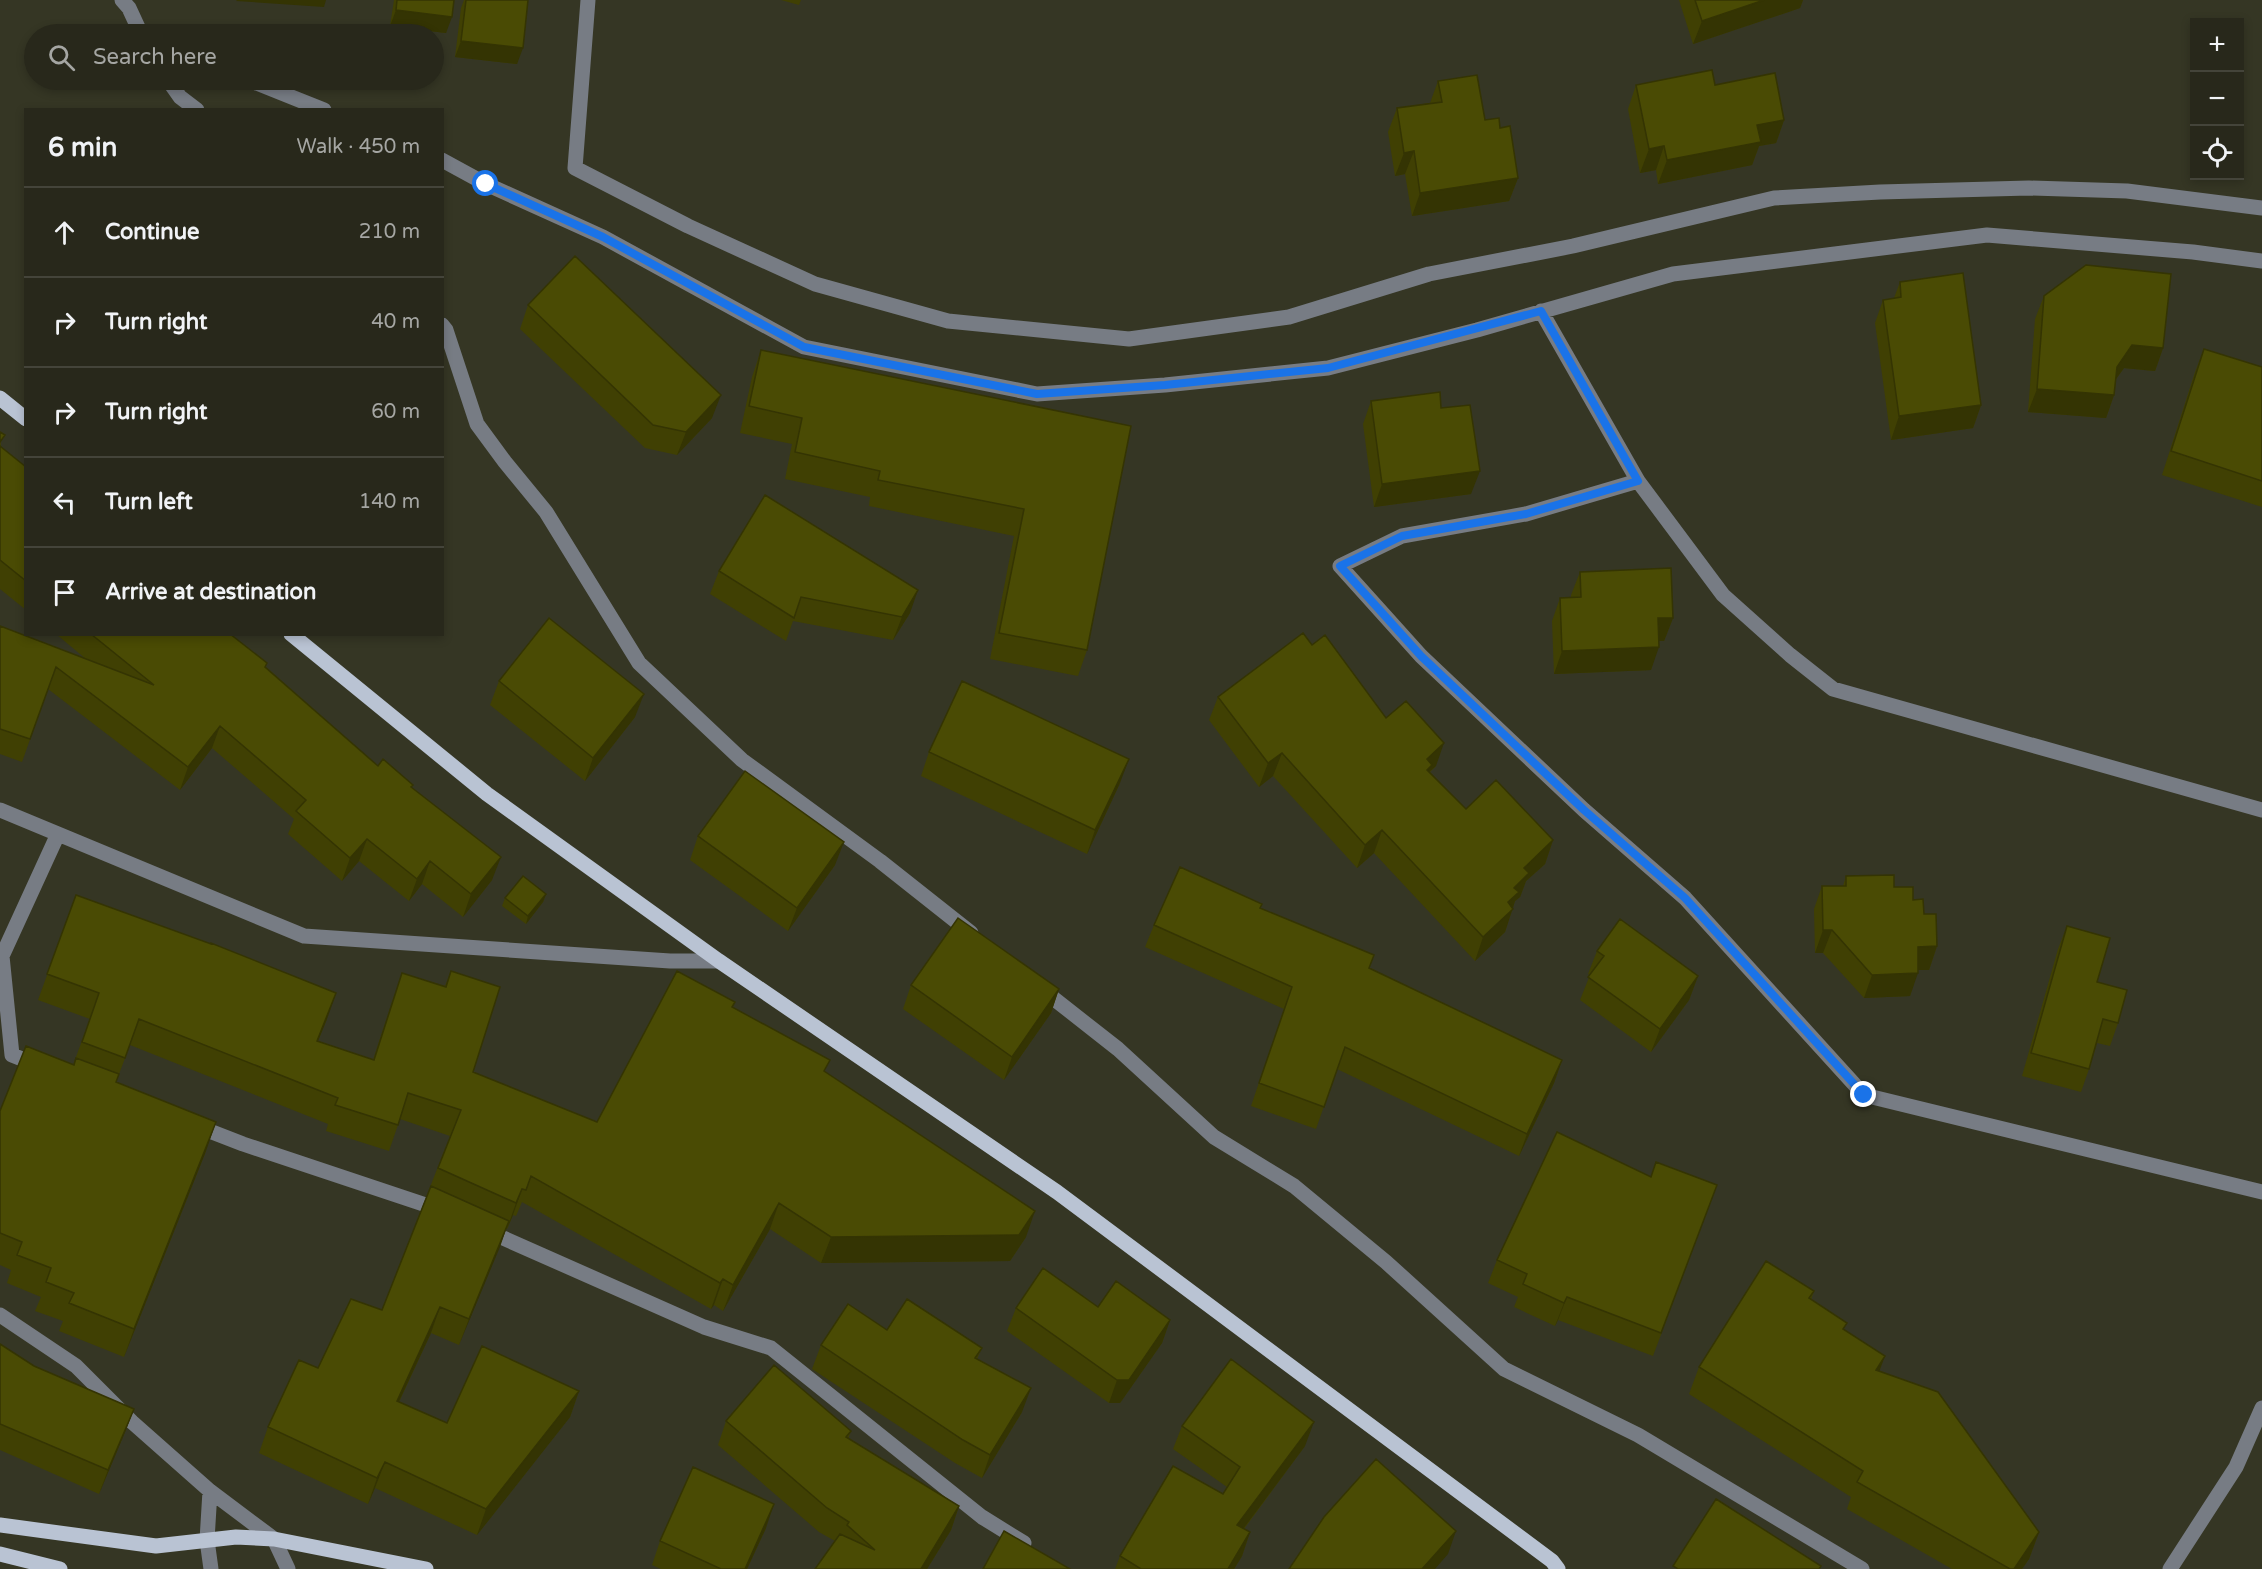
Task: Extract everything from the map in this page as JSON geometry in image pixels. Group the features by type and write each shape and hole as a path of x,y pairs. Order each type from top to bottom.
{"main road":[{"path":"0,398 24,417"},
{"path":"293,636 487,794 719,961 1058,1192 1542,1554 1558,1569"},
{"path":"0,1525 156,1546 236,1537 274,1539 426,1569"},
{"path":"0,1554 60,1569"}],"street":[{"path":"122,0 129,8 136,24"},
{"path":"588,0 575,168 688,226 815,284 948,321 1130,339 1290,317 1429,274 1573,246 1774,198 2029,188 2127,191 2262,208"},
{"path":"175,90 194,108"},
{"path":"274,90 319,108"},
{"path":"444,161 486,184 603,237 804,347 1037,394 1165,385 1328,368 1673,274 1987,235 2193,252 2262,261"},
{"path":"1541,311 1638,481 1723,595 1790,655 1833,689 2262,810"},
{"path":"444,328 477,424 546,512 639,663 742,760 880,861 985,944"},
{"path":"1638,481 1526,514 1402,536 1340,566 1421,656 1584,810 1685,898 1864,1095 2262,1192"},
{"path":"0,810 304,936 670,961 719,961"},
{"path":"56,1072 12,1055 2,956 58,834"},
{"path":"1029,979 1118,1049 1214,1137 1294,1186 1386,1262 1504,1369 1638,1435 1862,1569"},
{"path":"177,1119 243,1144 425,1203 704,1327 771,1348 982,1517 1037,1552"},
{"path":"0,1316 76,1366 132,1422 210,1491 274,1539 288,1569"},
{"path":"2170,1569 2236,1467 2262,1408"},
{"path":"210,1491 207,1540 211,1569"}],"building":[{"path":"397,0 454,0 452,17 396,10"},
{"path":"466,0 528,0 523,48 461,41"},
{"path":"1695,0 1764,0 1702,21"},
{"path":"1712,70 1715,85 1775,73 1784,120 1757,125 1761,142 1667,160 1664,146 1649,149 1636,85"},
{"path":"1477,75 1485,120 1499,118 1500,128 1510,126 1518,178 1420,193 1414,151 1404,153 1397,108 1442,102 1438,81"},
{"path":"575,256 721,395 686,432 653,425 528,305"},
{"path":"2086,265 2171,274 2163,348 2132,345 2117,367 2114,395 2037,389 2044,296"},
{"path":"1963,273 1981,405 1899,416 1883,300 1901,297 1900,282"},
{"path":"2204,349 2262,367 2262,481 2171,451"},
{"path":"761,350 1131,426 1087,650 999,633 1024,509 878,480 880,471 795,452 802,418 749,406"},
{"path":"1440,392 1441,408 1470,405 1480,471 1382,484 1371,401"},
{"path":"0,432 5,435 0,442"},
{"path":"0,446 24,465 24,579 0,560"},
{"path":"765,495 918,590 902,617 801,597 794,618 719,571"},
{"path":"1671,568 1673,618 1658,618 1659,647 1562,651 1560,598 1581,597 1580,572"},
{"path":"549,618 644,694 593,758 499,681"},
{"path":"0,626 154,685 93,636 233,636 267,663 265,667 378,766 383,759 413,785 411,787 501,857 471,894 430,861 417,879 367,839 350,858 296,811 306,800 220,726 188,767 56,667 30,739 0,729"},
{"path":"1303,633 1312,645 1325,635 1386,718 1406,701 1444,743 1427,759 1432,765 1427,770 1466,809 1496,780 1553,840 1524,868 1529,873 1514,888 1519,892 1508,902 1513,909 1483,937 1382,830 1365,845 1282,753 1268,763 1218,697"},
{"path":"962,681 1129,759 1095,830 929,752"},
{"path":"745,771 844,842 797,908 698,836"},
{"path":"1180,867 1262,904 1260,908 1374,955 1369,968 1562,1060 1527,1134 1345,1047 1324,1107 1259,1083 1292,987 1154,925"},
{"path":"1894,875 1894,887 1913,887 1913,900 1923,899 1924,914 1936,914 1937,946 1918,947 1918,973 1872,975 1832,930 1823,930 1822,886 1846,886 1846,876"},
{"path":"523,876 546,894 528,916 505,898"},
{"path":"76,895 211,943 336,993 317,1041 374,1060 402,973 446,987 451,971 500,987 473,1072 597,1122 677,971 735,1002 732,1007 830,1060 824,1071 1035,1211 1019,1235 831,1237 779,1203 733,1285 723,1279 720,1283 531,1176 526,1190 522,1189 516,1203 438,1168 461,1110 408,1093 398,1125 335,1105 338,1098 139,1019 125,1058 82,1042 99,993 47,974"},
{"path":"958,918 1059,989 1012,1057 911,985"},
{"path":"1620,919 1698,976 1660,1029 1588,977 1604,956 1597,951"},
{"path":"2067,926 2110,938 2097,982 2127,990 2118,1023 2103,1019 2089,1069 2031,1053"},
{"path":"26,1046 74,1065 76,1058 119,1074 116,1082 216,1122 134,1329 69,1303 74,1293 46,1282 51,1268 17,1255 22,1242 0,1233 0,1111"},
{"path":"1557,1132 1651,1177 1656,1162 1717,1185 1661,1333 1567,1297 1564,1303 1523,1284 1527,1274 1497,1260"},
{"path":"431,1186 509,1221 469,1319 440,1307 397,1401 447,1423 482,1346 579,1391 486,1509 385,1462 377,1478 268,1427 299,1360 318,1368 351,1299 382,1310"},
{"path":"1766,1261 1814,1291 1809,1298 1847,1323 1843,1329 1885,1356 1876,1370 1938,1392 2039,1532 2014,1569 2010,1569 1857,1482 1863,1471 1699,1367"},
{"path":"1043,1268 1098,1307 1116,1281 1170,1320 1129,1380 1117,1380 1016,1308"},
{"path":"907,1299 982,1348 975,1358 1031,1388 990,1455 963,1440 821,1345 848,1304 887,1330"},
{"path":"0,1344 34,1366 134,1409 108,1470 0,1424"},
{"path":"1231,1359 1314,1422 1237,1525 1250,1532 1228,1569 1141,1569 1120,1556 1173,1466 1223,1494 1240,1467 1182,1426"},
{"path":"774,1365 851,1431 846,1437 959,1506 921,1569 815,1569 840,1534 875,1550 847,1525 849,1522 827,1508 726,1421"},
{"path":"1376,1459 1456,1531 1422,1569 1289,1569 1324,1517"},
{"path":"693,1467 774,1504 745,1569 721,1569 660,1541"},
{"path":"1716,1499 1821,1566 1819,1569 1678,1569 1673,1566"},
{"path":"1004,1531 1070,1569 983,1569"}],"route":[{"path":"486,184 603,237 804,347 1037,394 1165,385 1328,368 1477,330 1541,311 1638,481 1526,514 1402,536 1340,566 1421,656 1584,810 1685,898 1864,1095"}]}
